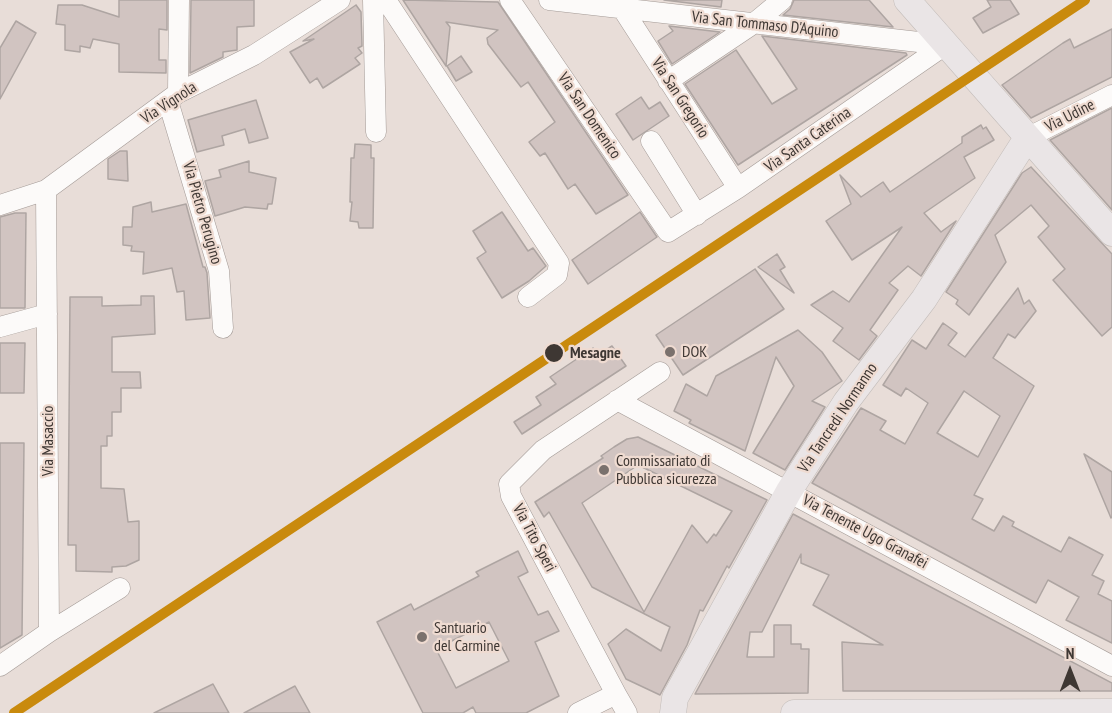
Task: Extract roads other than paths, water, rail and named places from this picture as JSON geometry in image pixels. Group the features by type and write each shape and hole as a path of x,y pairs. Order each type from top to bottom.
{"main road":[{"path":"907,0 1112,232"},
{"name":"Via Tancredi Normanno","path":"673,713 675,698 789,491 846,402 924,299 1028,138"},
{"path":"794,713 1112,712"}],"street":[{"name":"Via Pietro Perugino","path":"178,0 173,97 219,271 223,328"},
{"name":"Via Vignola","path":"0,205 46,190 173,97 254,55 340,0"},
{"path":"373,0 376,132"},
{"path":"386,0 559,263 557,274 528,297"},
{"name":"Via San Domenico","path":"510,0 668,232"},
{"name":"Via San Tommaso D'Aquino","path":"549,0 945,45"},
{"path":"668,81 753,24 782,0"},
{"name":"Via San Gregorio","path":"622,8 738,188"},
{"name":"Via Santa Caterina","path":"668,232 738,188 945,45"},
{"name":"Via Udine","path":"1028,138 1112,95"},
{"path":"651,141 697,215"},
{"name":"Via Masaccio","path":"46,190 49,632"},
{"path":"0,327 47,314"},
{"name":"Via Tito Speri","path":"616,694 511,496 509,484 543,450 660,372"},
{"name":"Via Tenente Ugo Granafei","path":"617,400 1112,666"},
{"path":"0,666 49,632 120,588"},
{"path":"579,713 616,694 627,713"}],"place":[{"name":"DOK","path":"670,352"},
{"name":"Mesagne","path":"554,353"},
{"name":"Commissariato di Pubblica sicurezza","path":"604,470"},
{"name":"Santuario del Carmine","path":"422,637"}]}
